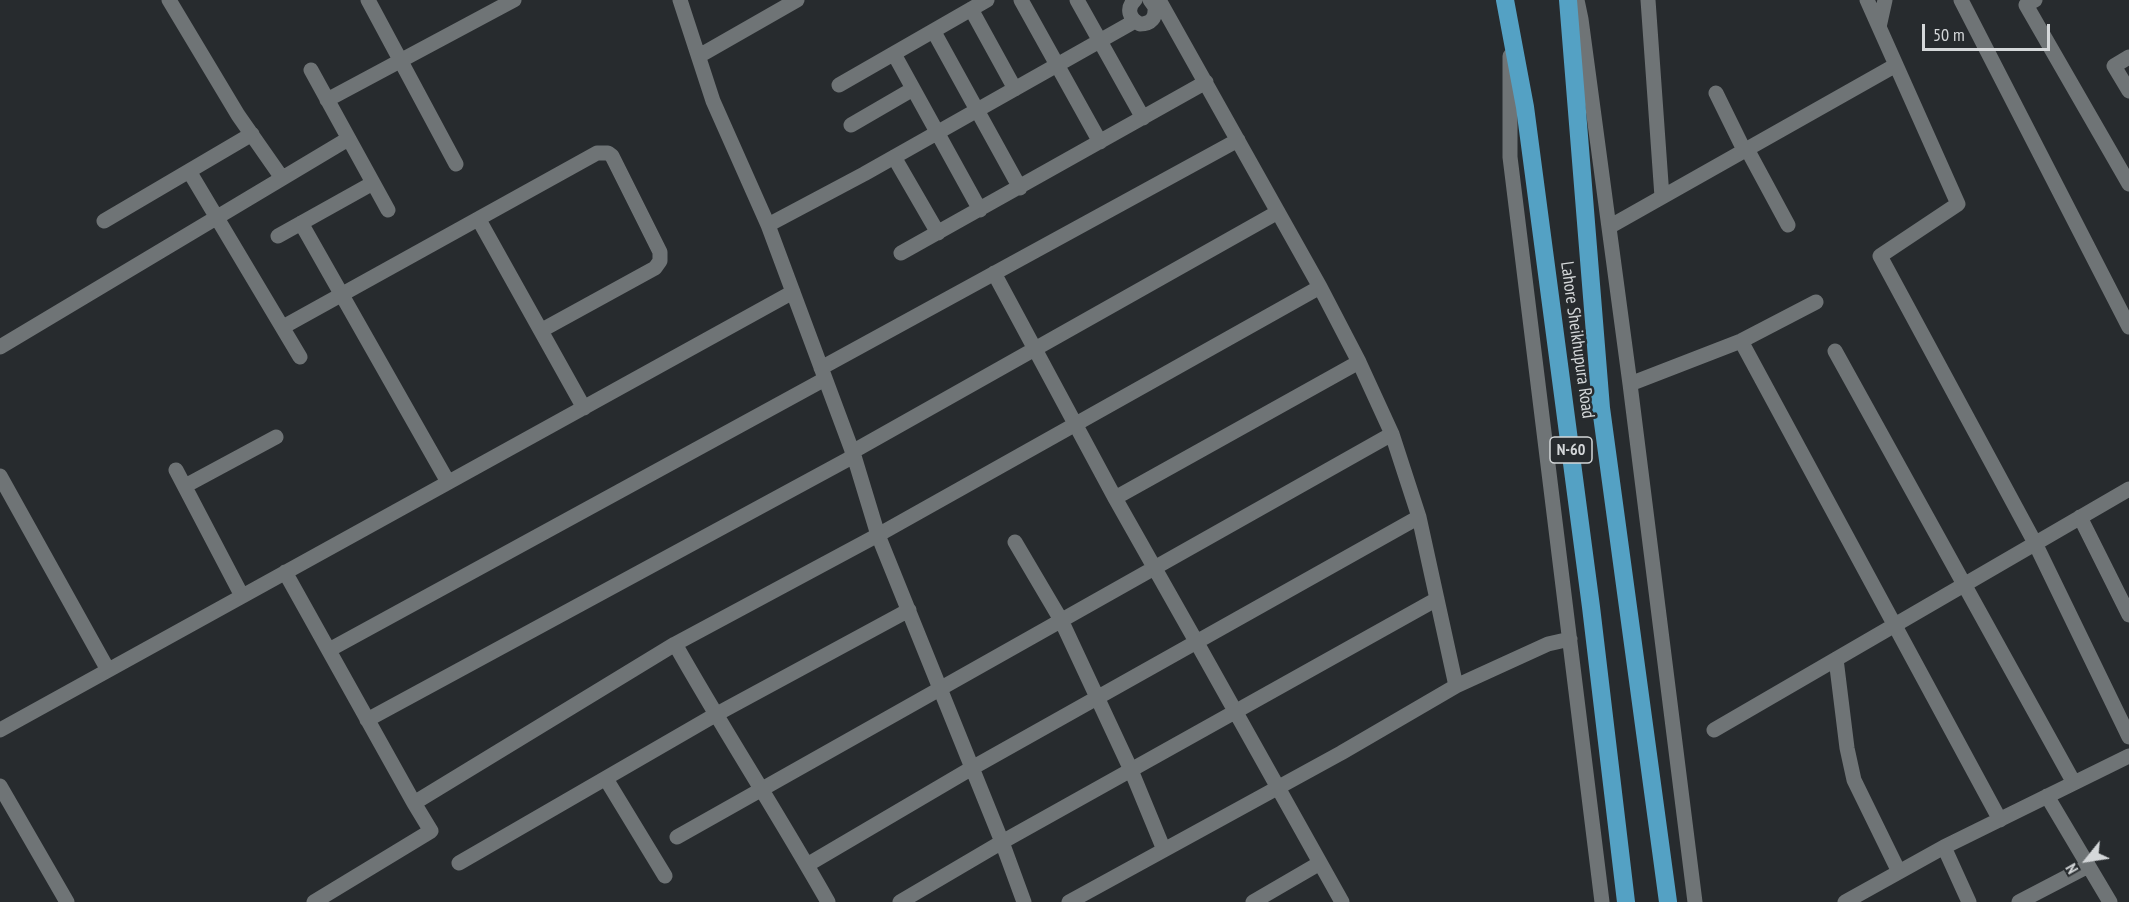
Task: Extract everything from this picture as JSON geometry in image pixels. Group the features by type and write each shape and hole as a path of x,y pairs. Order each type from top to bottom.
{"highway":[{"name":"Lahore Sheikhupura Road","path":"1505,0 1525,107 1590,596 1626,902"},
{"name":"Lahore Sheikhupura Road","path":"1568,0 1601,408 1668,902"}],"street":[{"path":"169,0 282,178"},
{"path":"368,0 456,164"},
{"path":"327,100 514,0"},
{"path":"680,0 714,101 768,225 853,454 878,535 1024,902"},
{"path":"699,56 797,0"},
{"path":"838,85 987,0"},
{"path":"1021,0 1100,142"},
{"path":"1077,0 1143,118"},
{"path":"1135,0 1129,12 1140,24 1150,22 1156,12 1154,0"},
{"path":"1154,0 1206,82 1320,287 1359,362 1392,434 1419,517 1456,686"},
{"path":"1577,0 1630,384 1695,902"},
{"path":"1648,0 1662,197"},
{"path":"1867,0 1958,204 1880,256 2035,543 2129,737"},
{"path":"1879,27 1885,0"},
{"path":"1960,0 2129,327"},
{"path":"2035,0 2026,5 2129,184"},
{"path":"971,9 1015,89"},
{"path":"768,225 938,133 1135,21"},
{"path":"1510,30 1510,157 1602,902"},
{"path":"933,32 1020,188"},
{"path":"894,54 980,210"},
{"path":"2129,57 2114,66 2129,91"},
{"path":"1609,227 1896,64"},
{"path":"311,70 388,210"},
{"path":"901,253 1206,82"},
{"path":"851,125 914,89"},
{"path":"1716,93 1788,225"},
{"path":"104,221 252,134"},
{"path":"0,347 348,139"},
{"path":"328,650 823,373 994,273 1238,140"},
{"path":"283,327 597,153 603,152 612,156 660,252 660,261 655,268 542,330"},
{"path":"894,157 938,233"},
{"path":"189,171 300,357"},
{"path":"278,236 373,183"},
{"path":"368,720 853,454 1278,212"},
{"path":"479,220 584,408"},
{"path":"301,224 448,482"},
{"path":"994,273 1114,498 1342,902"},
{"path":"414,803 675,644 878,535 1320,287"},
{"path":"0,730 793,292"},
{"path":"1630,384 1742,341 1816,302"},
{"path":"1742,341 2000,820"},
{"path":"1835,351 2074,783"},
{"path":"1114,498 1359,362"},
{"path":"677,837 1392,434"},
{"path":"184,486 276,437"},
{"path":"176,470 242,596"},
{"path":"0,476 108,670"},
{"path":"1713,730 2129,489"},
{"path":"807,865 972,768 1419,517"},
{"path":"2080,517 2129,615"},
{"path":"1015,542 1061,620 1131,770 1164,850"},
{"path":"285,572 431,831 314,902"},
{"path":"900,902 1002,842 1437,599"},
{"path":"459,862 715,715 909,610"},
{"path":"1070,902 1456,686 1548,644 1570,639"},
{"path":"675,644 715,715 762,789 828,902"},
{"path":"1836,659 1847,748 1854,780 1899,872"},
{"path":"1845,902 1944,847 2129,756"},
{"path":"606,779 664,876"},
{"path":"0,786 67,902"},
{"path":"2047,796 2110,902"},
{"path":"1944,847 1969,902"},
{"path":"1253,902 1320,863"},
{"path":"2019,902 2088,866"}]}
